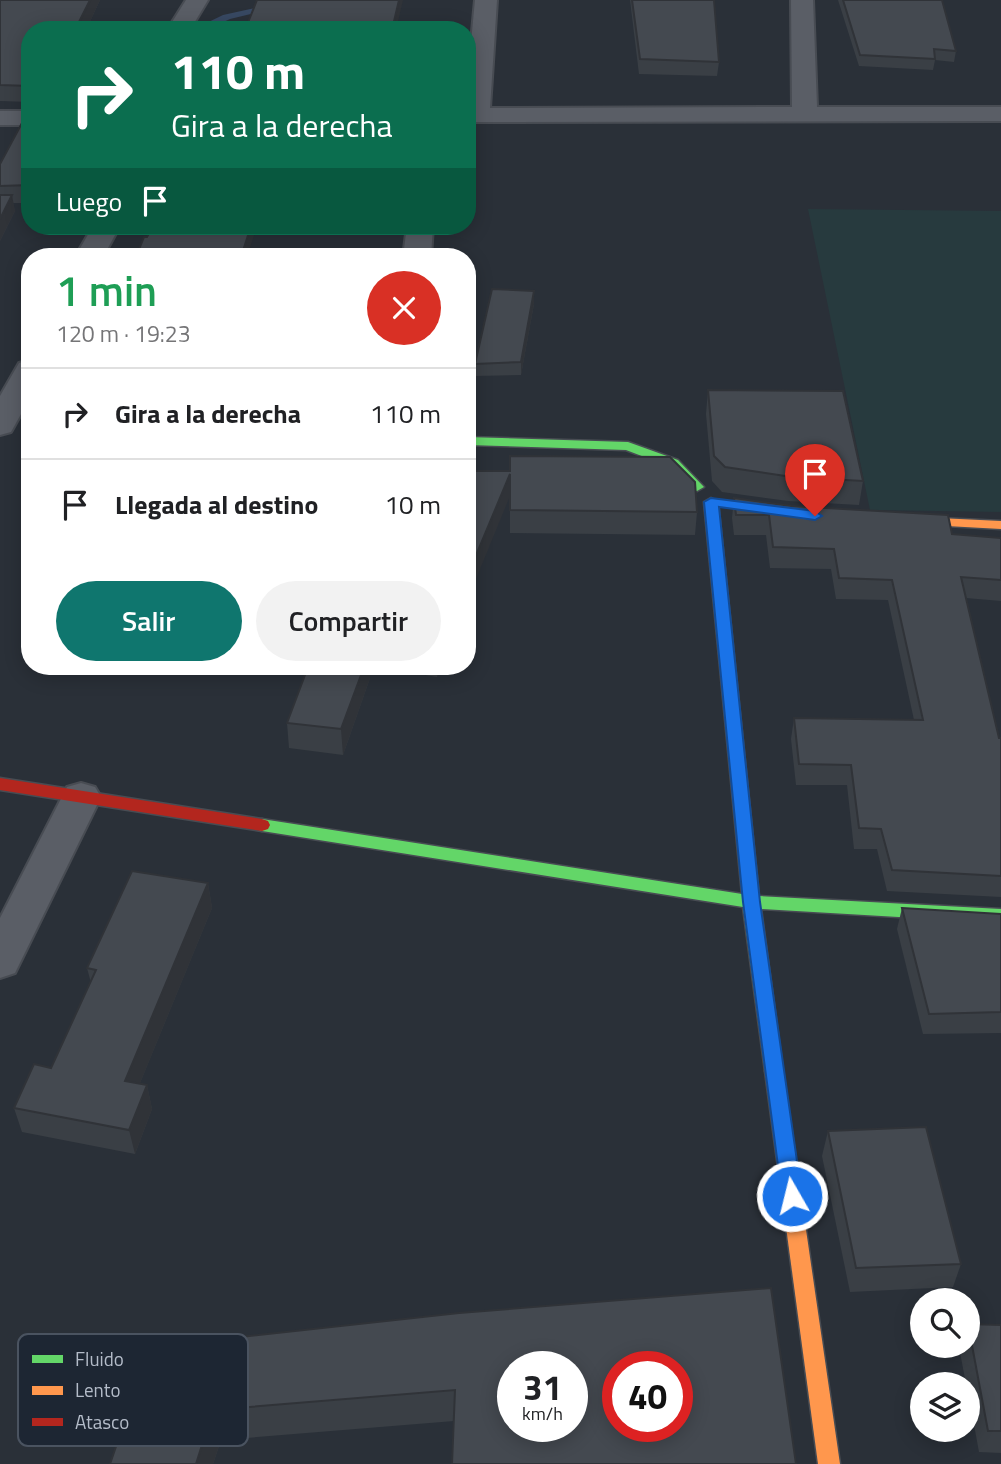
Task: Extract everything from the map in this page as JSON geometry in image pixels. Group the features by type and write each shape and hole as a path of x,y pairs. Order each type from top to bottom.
{"street":[{"path":"184,21 197,0"},
{"path":"476,82 486,0"},
{"path":"802,0 805,115"},
{"path":"476,115 1001,114"},
{"path":"0,118 21,118"},
{"path":"21,386 0,426 21,427"},
{"path":"476,442 628,446 673,463 718,503 751,902 829,1464"},
{"path":"881,519 1001,525"},
{"path":"0,785 751,902 1001,916"},
{"path":"0,961 80,797"}],"green space":[{"path":"808,209 1001,211 1001,512 870,510"}],"building":[{"path":"0,0 90,0 80,21 21,21 21,86 0,85"},
{"path":"257,0 399,0 394,21 249,21"},
{"path":"632,0 714,0 719,62 640,59"},
{"path":"843,0 942,0 956,51 934,49 935,59 860,55"},
{"path":"21,125 21,185 0,186 0,164"},
{"path":"0,195 12,195 0,219"},
{"path":"248,235 244,248 140,248 144,237"},
{"path":"492,289 534,291 521,362 476,364"},
{"path":"708,390 843,391 863,481 792,477 725,467 714,456"},
{"path":"510,456 670,457 695,482 697,512 510,510 510,474 476,555 476,471 510,471"},
{"path":"734,498 791,506 948,515 952,534 1001,538 1001,580 961,577 1001,738 1001,876 892,870 881,829 859,828 851,765 799,764 794,718 923,720 892,580 839,578 834,549 773,547 769,515 736,515"},
{"path":"305,675 361,675 341,729 287,723"},
{"path":"132,871 208,883 125,1081 147,1085 129,1130 14,1108 34,1064 51,1068 96,970 87,968"},
{"path":"902,908 1001,914 1001,1012 929,1014"},
{"path":"926,1127 961,1264 856,1268 828,1131"},
{"path":"771,1288 796,1464 452,1464 455,1390 248,1407 248,1336 459,1313"},
{"path":"980,1324 1001,1325 1001,1431 988,1431 980,1388 980,1372 977,1372 974,1358 980,1358"},
{"path":"116,1446 202,1446 196,1464 110,1464"}],"waterway":[{"path":"218,21 305,0"}],"traffic: fast":[{"path":"476,441 628,446 673,463 697,487"},
{"path":"711,502 751,902 774,1071"},
{"path":"262,825 751,902 1001,916"}],"traffic: slow":[{"path":"897,520 1001,525"},
{"path":"774,1071 829,1464"}],"traffic: jam":[{"path":"0,784 262,825"}],"route":[{"path":"792,1196 751,902 711,502 815,516"}]}
